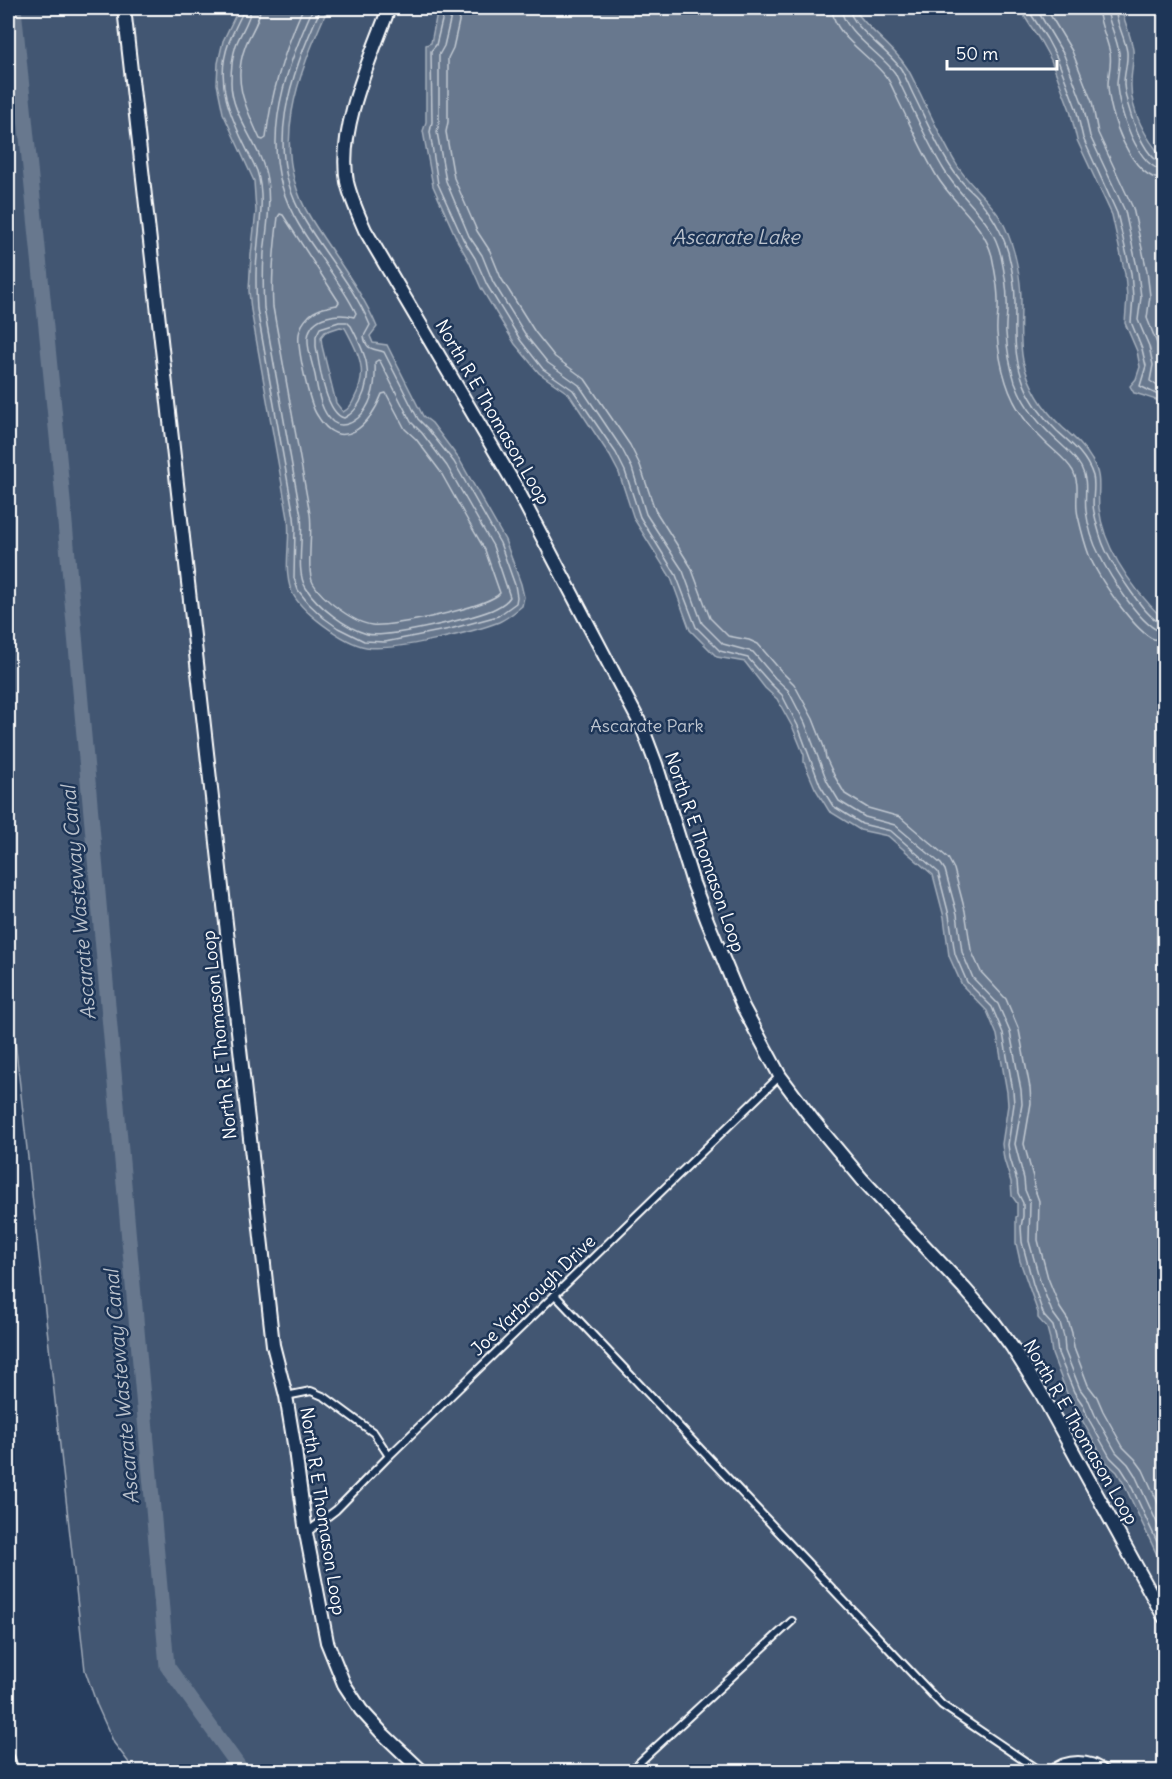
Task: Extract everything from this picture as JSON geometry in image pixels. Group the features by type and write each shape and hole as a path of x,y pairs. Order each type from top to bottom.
{"street":[{"name":"North R E Thomason Loop","path":"124,8 273,1344 286,1396 306,1533 327,1642 344,1684 361,1710 423,1772"},
{"name":"North R E Thomason Loop","path":"389,8 359,89 349,129 347,180 365,230 516,487 642,727 707,920 743,1007 780,1076 861,1179 964,1288 1012,1347 1041,1393 1164,1617"},
{"path":"8,1759 12,1772"},
{"path":"1053,1772 1068,1764 1080,1763 1097,1767 1102,1772"}],"lane":[{"name":"Joe Yarbrough Drive","path":"306,1533 336,1510 780,1076"},
{"path":"555,1295 942,1705 1041,1772"},
{"path":"286,1396 311,1392 325,1397 374,1433 389,1456"},
{"path":"629,1772 792,1620"}],"green space":[{"name":"Ascarate Park","path":"8,8 1164,8 1164,1771 136,1772 114,1743 85,1670 8,978"}],"water":[{"path":"239,8 328,8 298,85 292,112 289,138 291,165 297,191 310,217 370,312 377,327 370,336 373,343 387,345 423,416 432,423 459,459 505,540 524,597 522,606 499,622 453,636 412,644 394,647 366,647 346,639 323,625 303,607 291,590 287,564 288,518 249,291 256,211 254,181 223,113 217,84 218,63 223,41","holes":["340,327 345,328 358,354 361,379 354,399 343,412 336,403 321,337 325,332"]},
{"name":"Ascarate Lake","path":"440,8 854,8 907,68 960,171 994,210 1005,227 1019,273 1021,346 1029,379 1049,413 1082,446 1092,460 1097,473 1099,508 1107,540 1122,570 1164,620 1164,1570 1123,1482 1117,1472 1105,1461 1077,1408 1068,1396 1052,1354 1047,1328 1038,1318 1016,1243 1017,1203 1012,1196 1002,1144 1008,1105 997,1035 987,1011 962,985 949,956 944,917 933,875 888,836 860,830 829,811 815,788 793,728 777,699 765,688 745,662 717,657 690,630 671,578 634,519 619,473 610,456 569,394 539,373 515,344 481,288 433,186 423,131 426,122 426,45 431,43"},
{"path":"1019,8 1121,9 1133,50 1131,93 1133,104 1145,134 1164,159 1164,401 1134,393 1130,386 1136,379 1140,367 1137,351 1125,323 1127,297 1125,274 1112,215 1077,140 1070,110 1051,60"}],"waterway":[{"name":"Ascarate Wasteway Canal","path":"14,8 60,467 167,1666 243,1772"}]}
